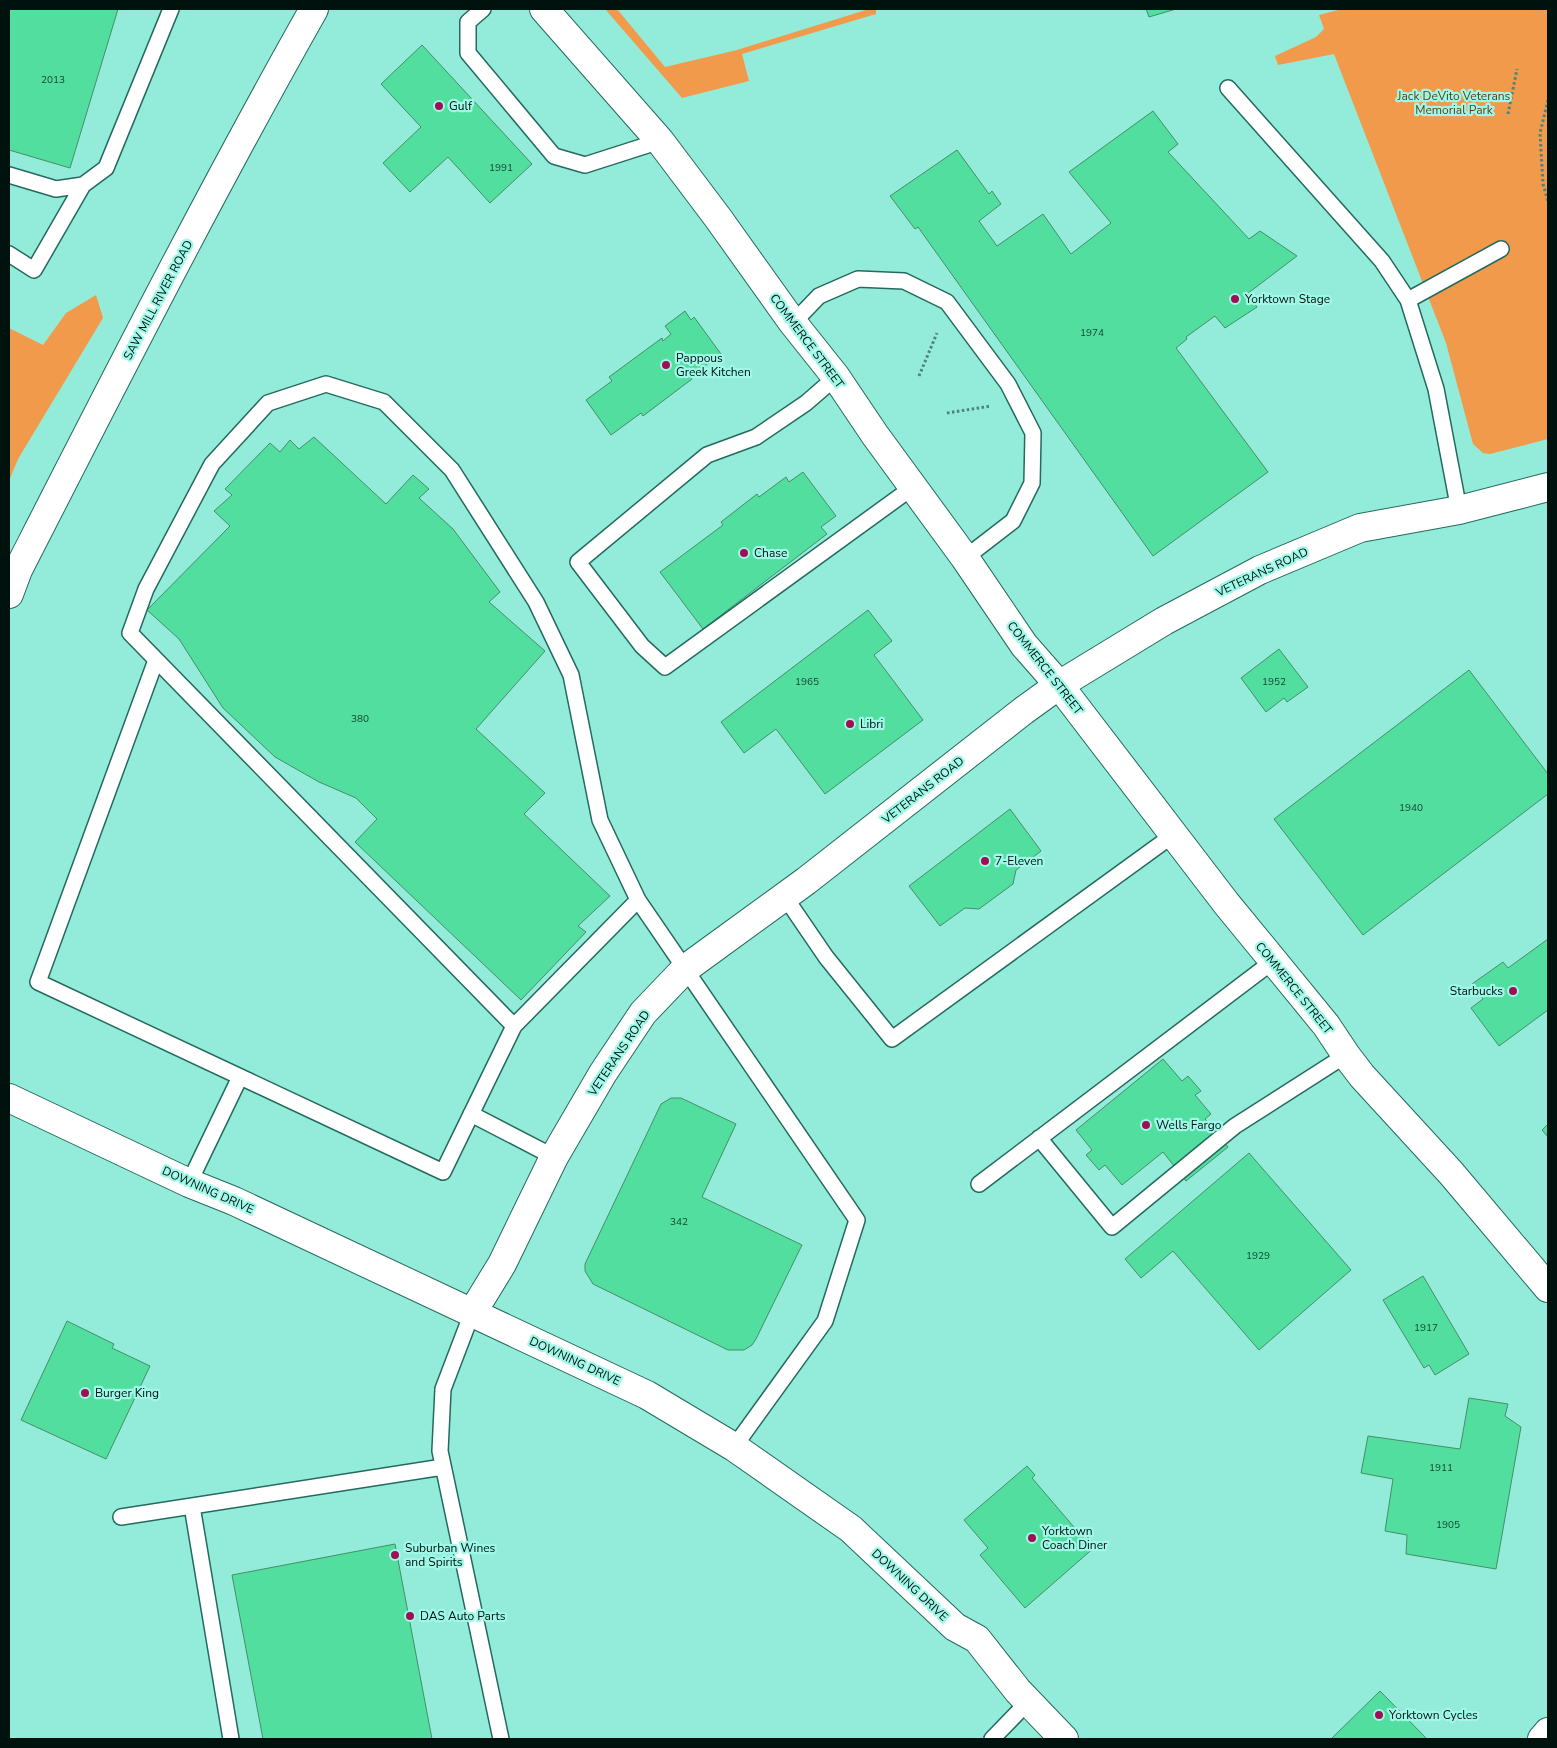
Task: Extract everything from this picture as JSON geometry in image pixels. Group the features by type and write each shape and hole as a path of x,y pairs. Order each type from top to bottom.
{"street":[{"name":"SAW MILL RIVER ROAD","path":"9,594 18,570 108,395 223,176 314,9"},
{"name":"COMMERCE STREET","path":"544,9 660,141 793,323 836,377 875,436 965,558 1024,645 1059,685 1172,835 1272,962 1326,1025 1362,1076 1451,1173 1548,1288"},
{"name":"VETERANS ROAD","path":"472,1313 502,1264 554,1156 603,1073 643,1014 685,969 785,897 1023,711 1059,685 1164,621 1260,570 1360,528 1459,510 1548,487"},
{"name":"DOWNING DRIVE","path":"9,1098 189,1183 234,1201 647,1395 734,1447 851,1529 955,1627 977,1639 1018,1692 1064,1739"},
{"path":"1542,1739 1548,1732"}],"lane":[{"path":"9,254 34,270 83,185 106,168 171,9"},
{"path":"483,9 468,22 468,53 554,156 585,165 660,141"},
{"path":"1228,88 1382,261 1408,300 1436,389 1459,510"},
{"path":"9,175 56,189 83,185"},
{"path":"1408,300 1501,249"},
{"path":"793,323 819,296 858,279 904,282 947,302 1008,384 1033,433 1032,483 1013,521 965,558"},
{"path":"836,377 806,403 756,437 708,455 578,562 642,646 665,667 913,487"},
{"path":"514,1026 130,633 146,589 212,464 268,403 326,384 384,402 452,470 536,602 571,675 600,820 638,900 857,1220 825,1322 734,1447"},
{"path":"156,660 38,982 443,1172 514,1026 638,900"},
{"path":"785,897 826,957 892,1039 1172,835"},
{"path":"979,1184 1272,962"},
{"path":"1039,1138 1112,1227 1235,1126 1346,1055"},
{"path":"189,1183 240,1077"},
{"path":"471,1114 554,1156"},
{"path":"472,1313 443,1389 440,1451 501,1739"},
{"path":"121,1517 444,1467"},
{"path":"192,1506 231,1739"},
{"path":"992,1739 1028,1702"}],"path":[{"path":"1508,114 1517,70"},
{"path":"1548,100 1540,133 1543,184 1548,201"},
{"path":"918,376 940,328"},
{"path":"947,413 999,404"}],"green space":[{"path":"605,9 617,9 665,67 737,50 869,9 876,9 876,14 742,54 749,81 682,98"},
{"name":"Jack DeVito Veterans Memorial Park","path":"1342,9 1548,9 1548,439 1490,454 1483,453 1473,444 1446,343 1334,54 1278,65 1275,56 1316,37 1324,29 1319,15"},
{"path":"96,295 103,318 18,459 9,481 9,328 43,345 66,313"}],"building":[{"path":"9,9 118,9 70,168 9,150"},
{"path":"1146,9 1176,9 1149,17"},
{"name":"Gulf","path":"422,45 532,164 490,203 448,157 410,192 383,163 421,127 381,84"},
{"path":"1153,111 1178,144 1168,152 1249,239 1260,231 1297,256 1247,294 1257,307 1225,328 1215,316 1186,337 1187,339 1176,348 1268,472 1153,556 918,227 915,229 890,196 957,150 989,194 992,191 1001,204 979,221 997,246 1043,214 1071,254 1111,223 1069,172"},
{"name":"Pappous Greek Kitchen","path":"685,311 691,320 694,317 721,354 691,376 692,379 643,416 641,413 611,435 586,400 612,381 609,377 662,338 663,341 671,334 665,326"},
{"path":"314,437 386,504 413,475 429,489 419,498 453,529 500,592 489,602 545,651 476,729 545,793 524,814 610,896 578,926 586,932 521,1000 355,842 377,819 356,798 319,782 275,757 223,708 179,639 147,610 230,526 214,511 232,495 225,489 270,443 280,452 290,440 299,449"},
{"name":"Chase","path":"803,472 836,516 821,527 827,534 703,629 660,572 723,525 721,522 757,494 759,497 786,477 789,482"},
{"path":"868,610 892,641 874,655 923,720 825,794 776,729 744,753 721,722"},
{"path":"1279,649 1308,687 1287,702 1284,698 1266,712 1241,678"},
{"path":"1469,670 1548,774 1548,794 1363,935 1274,819"},
{"name":"7-Eleven","path":"1010,809 1041,851 1016,870 1013,884 979,909 965,908 940,926 909,886"},
{"name":"Starbucks","path":"1548,939 1548,1010 1499,1046 1471,1008 1483,999 1472,984 1503,962 1508,968"},
{"name":"Wells Fargo","path":"1163,1059 1182,1081 1188,1076 1201,1091 1195,1095 1211,1114 1205,1119 1228,1147 1186,1181 1163,1152 1122,1185 1105,1165 1099,1170 1086,1155 1092,1150 1076,1130"},
{"path":"671,1098 681,1098 736,1124 702,1197 802,1245 756,1339 752,1345 744,1350 728,1350 593,1284 585,1271 585,1264 661,1104"},
{"path":"1548,1124 1548,1137 1542,1130"},
{"path":"1249,1153 1351,1270 1259,1350 1173,1251 1141,1278 1125,1259"},
{"path":"1423,1276 1469,1354 1435,1375 1429,1365 1424,1368 1383,1300"},
{"name":"Burger King","path":"67,1321 114,1344 112,1348 150,1366 106,1459 21,1420"},
{"path":"1469,1398 1508,1404 1505,1416 1521,1427 1496,1569 1406,1554 1407,1535 1385,1531 1393,1479 1361,1473 1368,1436 1460,1449"},
{"name":"Yorktown Coach Diner","path":"1027,1466 1035,1475 1032,1478 1085,1540 1088,1537 1096,1546 1025,1608 980,1555 988,1548 964,1520"},
{"path":"395,1544 432,1739 263,1739 232,1575"},
{"name":"Yorktown Cycles","path":"1380,1691 1427,1739 1331,1739"}],"place":[{"name":"Gulf","path":"439,106"},
{"name":"Yorktown Stage","path":"1235,299"},
{"name":"Pappous Greek Kitchen","path":"666,365"},
{"name":"Chase","path":"744,553"},
{"name":"Libri","path":"850,724"},
{"name":"7-Eleven","path":"985,861"},
{"name":"Starbucks","path":"1513,991"},
{"name":"Wells Fargo","path":"1146,1125"},
{"name":"Burger King","path":"85,1393"},
{"name":"Yorktown Coach Diner","path":"1032,1538"},
{"name":"Suburban Wines and Spirits","path":"395,1555"},
{"name":"DAS Auto Parts","path":"410,1616"},
{"name":"Yorktown Cycles","path":"1379,1715"}]}
